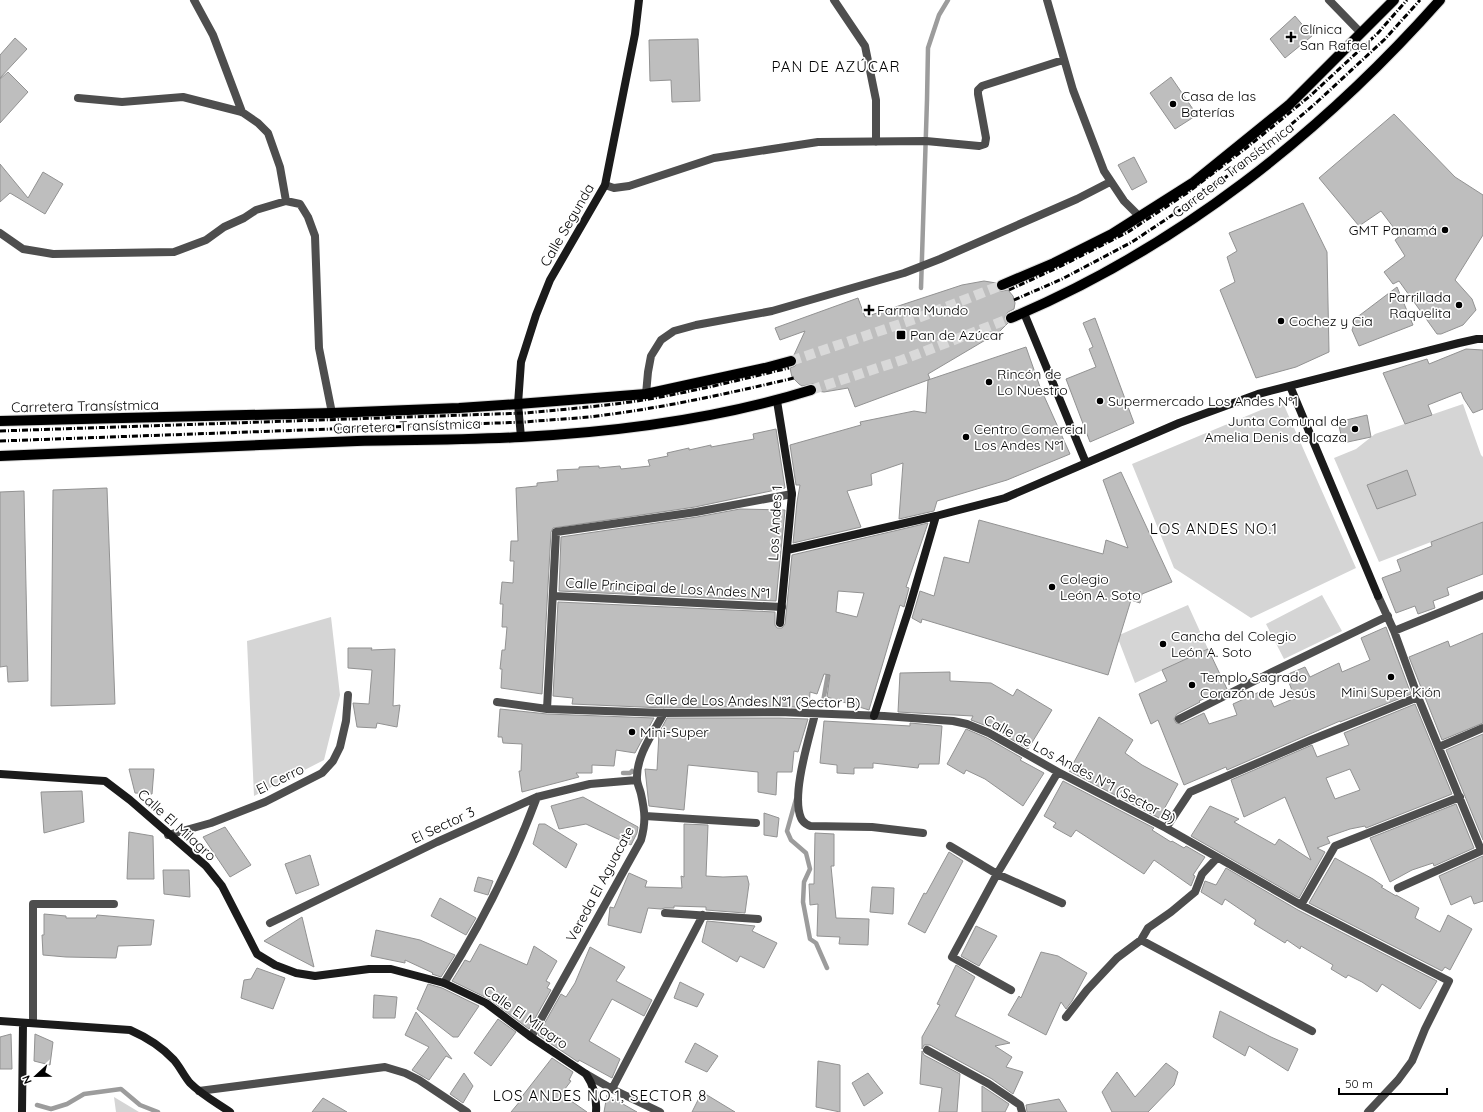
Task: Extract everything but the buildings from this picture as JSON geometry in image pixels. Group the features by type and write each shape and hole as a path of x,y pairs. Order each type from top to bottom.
{"main road":[{"name":"Carretera Transístmica","path":"1002,285 1112,234 1194,182 1289,105 1394,0"},
{"name":"Carretera Transístmica","path":"1011,318 1024,313 1134,256 1160,241 1231,192 1291,145 1368,76 1440,0"},
{"name":"Carretera Transístmica","path":"0,420 332,413 518,404 646,394 791,361"},
{"name":"Carretera Transístmica","path":"0,456 332,442 521,437 584,432 687,420 777,401 811,390"}],"street":[{"path":"194,0 213,35 242,112"},
{"name":"Calle Segunda","path":"521,437 518,404 521,362 536,315 550,280 606,185 635,34 639,0"},
{"path":"834,0 865,46 876,100 876,142"},
{"path":"1047,0 1063,60 1087,129 1104,171 1110,182 1124,200 1140,217"},
{"path":"1329,0 1360,33"},
{"path":"606,185 614,188 629,186 714,158 818,142 926,141 979,146 985,144 986,138 978,90 982,86 1063,60"},
{"path":"78,98 122,102 183,97 242,112 258,123 268,133 280,167 286,201"},
{"path":"646,394 651,356 661,340 674,331 696,325 772,311 904,272 940,259 1077,199 1110,182"},
{"path":"0,233 23,249 53,254 174,252 206,240 224,227 244,218 256,210 286,201 300,204 308,217 315,236 319,348 332,413"},
{"path":"1024,313 1086,463"},
{"path":"787,550 936,516 1005,498 1186,421 1258,394 1459,343 1483,339"},
{"path":"1290,386 1378,596 1388,616 1418,698 1482,850 1398,888"},
{"name":"Los Andes 1","path":"777,401 792,494 780,623"},
{"path":"547,709 556,532 696,512 792,494"},
{"path":"874,716 908,612 936,516"},
{"path":"1394,631 1483,595"},
{"name":"Calle Principal de Los Andes N°1","path":"553,596 782,607"},
{"path":"1180,719 1388,616"},
{"name":"El Cerro","path":"168,834 211,823 265,802 322,772 333,761 340,748 346,721 348,695"},
{"path":"1166,828 1190,792 1311,740 1418,698"},
{"name":"Calle de Los Andes N°1 (Sector B)","path":"497,702 547,709 664,713 779,712 874,716 953,721 967,724 989,733 1058,772 1166,828 1301,905 1449,981 1425,1029 1412,1061 1398,1080 1368,1112"},
{"name":"Vereda El Aguacate","path":"531,1037 641,840 645,826 645,816 637,780 638,765 644,750 664,713"},
{"path":"815,714 800,779 798,801 801,819 805,824 810,826 885,828 923,833"},
{"path":"1439,747 1483,728"},
{"path":"1011,990 952,957 997,874 1058,772"},
{"name":"Calle El Milagro","path":"0,774 105,781 130,800 206,866 222,886 257,954 275,965 296,973 315,976 369,969 391,969 444,983 486,1003 531,1037 586,1074 612,1089 660,1112"},
{"name":"El Sector 3","path":"270,923 437,842 537,797 590,784 637,780"},
{"path":"444,983 474,936 506,874 537,797"},
{"path":"1301,905 1335,846 1460,797"},
{"path":"645,816 756,822"},
{"path":"950,846 997,874 1062,903"},
{"path":"1066,1017 1087,990 1117,958 1141,940 1148,928 1171,912 1195,892 1202,874 1217,858"},
{"path":"33,1023 33,904 114,904"},
{"path":"665,913 758,919"},
{"path":"612,1089 703,915"},
{"path":"1141,940 1312,1031"},
{"path":"0,1021 130,1030 142,1035 152,1042 173,1060 189,1082 230,1112"},
{"path":"22,1112 23,1023"},
{"path":"927,1050 989,1084 1020,1105 1022,1112"},
{"path":"200,1091 385,1067 405,1072 467,1112"},
{"path":"586,1074 592,1083 595,1093 596,1112"}],"shaded area":[{"path":"1283,403 1356,568 1251,618 1174,568 1132,464 1261,410"},
{"path":"1463,404 1483,457 1483,522 1379,562 1334,458 1356,449 1375,434"},
{"path":"1322,595 1342,631 1284,659 1266,624"},
{"name":"Cancha del Colegio León A. Soto","path":"1188,605 1208,649 1135,683 1117,636"},
{"path":"331,617 340,695 324,760 254,796 247,641"},
{"path":"114,1097 139,1112 116,1112"}],"waterway":[{"path":"921,288 928,48 939,15 948,0"},
{"path":"823,702 829,668"},
{"path":"623,773 632,772"},
{"path":"796,799 787,831 791,840 806,853 810,869 804,882 803,902 810,939 816,943 827,968"},
{"path":"37,1105 51,1109 67,1104 84,1094 121,1089 140,1105 158,1112"}],"tunnel":[{"path":"791,361 918,318 1002,285"},
{"path":"811,390 902,360 1011,318"}],"railway":[{"path":"1009,290 1059,267 1128,232 1187,193 1250,145 1310,96 1378,33 1407,0"},
{"path":"1014,300 1062,279 1132,242 1195,200 1257,154 1317,102 1385,39 1420,0"},
{"path":"0,431 525,413 649,399 702,389 789,368"},
{"path":"0,441 525,422 589,417 666,405 794,378"}],"place":[{"name":"Clínica San Rafael","path":"1291,37"},
{"name":"Casa de las Baterías","path":"1173,104"},
{"name":"GMT Panamá","path":"1445,230"},
{"name":"Parrillada Raquelita","path":"1459,305"},
{"name":"Farma Mundo","path":"869,310"},
{"name":"Cochez y Cia","path":"1281,321"},
{"name":"Pan de Azúcar","path":"901,335"},
{"name":"Rincón de Lo Nuestro","path":"989,382"},
{"name":"Supermercado Los Andes N°1","path":"1100,401"},
{"name":"Junta Comunal de Amelia Denis de Icaza","path":"1355,429"},
{"name":"Centro Comercial Los Andes N°1","path":"966,437"},
{"name":"Colegio León A. Soto","path":"1052,587"},
{"name":"Cancha del Colegio León A. Soto","path":"1163,644"},
{"name":"Mini Super Kión","path":"1391,677"},
{"name":"Templo Sagrado Corazón de Jesús","path":"1192,685"},
{"name":"Mini-Super","path":"632,732"}],"district":[{"name":"PAN DE AZÚCAR","path":"836,66"},
{"name":"LOS ANDES NO.1","path":"1214,528"},
{"name":"LOS ANDES NO.1, SECTOR 8","path":"600,1095"}]}
